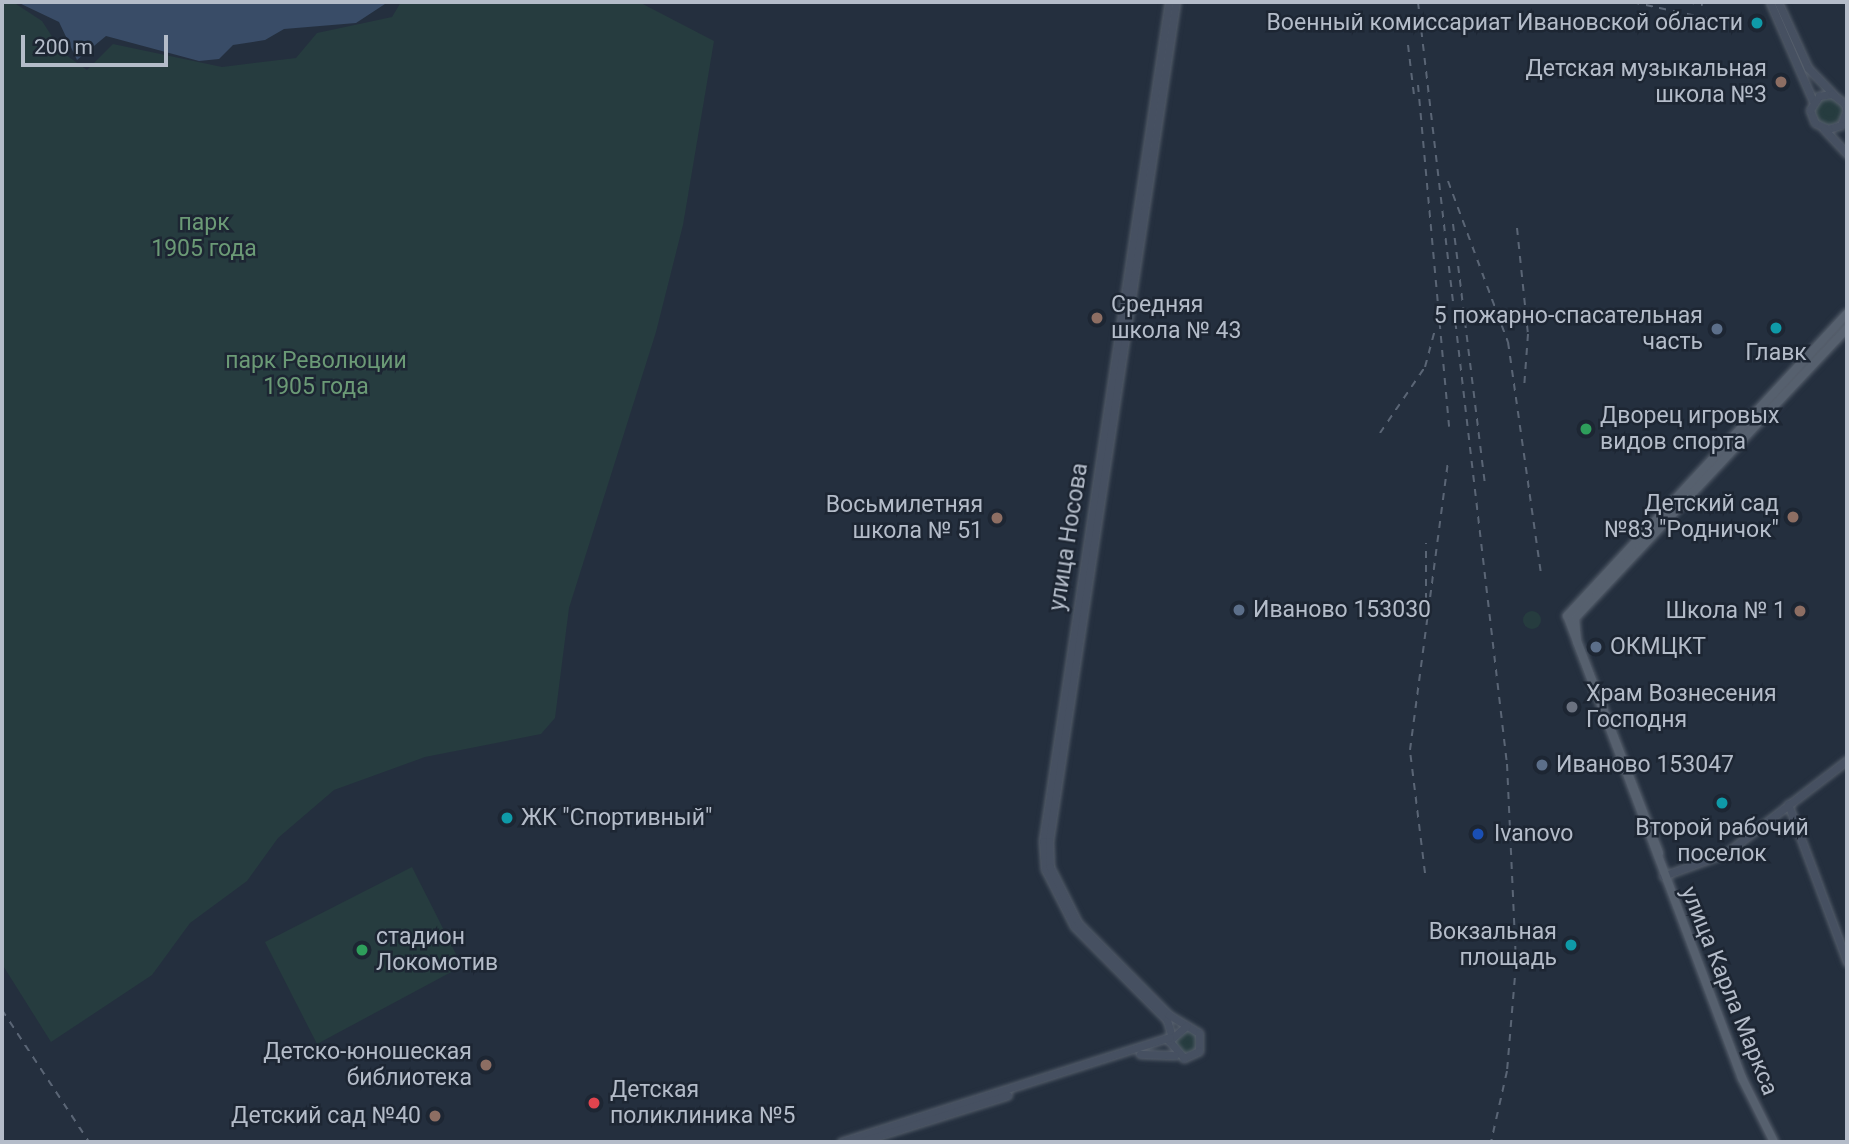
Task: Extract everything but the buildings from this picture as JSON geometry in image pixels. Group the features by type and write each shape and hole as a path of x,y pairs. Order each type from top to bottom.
{"main road":[{"name":"улица Носова","path":"1169,2 1114,397 1049,813 1050,867 1090,941 1167,1020 1170,1036"},
{"name":"улица Носова","path":"1156,110 1176,2"},
{"path":"1770,2 1813,101 1811,117 1847,154"},
{"path":"1778,2 1808,68 1836,95 1847,116 1837,127 1823,129"},
{"path":"1813,101 1836,95"},
{"path":"1715,461 1847,314"},
{"path":"1715,461 1847,328"},
{"path":"1822,341 1829,348"},
{"name":"улица Карла Маркса","path":"1715,461 1571,617 1577,642 1742,1079 1774,1142"},
{"path":"1665,876 1726,853 1847,760"},
{"path":"1788,804 1847,962"},
{"name":"улица Носова","path":"1136,987 1186,1026"},
{"path":"842,1142 1170,1036 1186,1026 1199,1033 1201,1047 1193,1057 1143,1053 859,1142"},
{"path":"1170,1036 1175,1055"}],"green space":[{"name":"парк Революции 1905 года","path":"2,2 13,2 42,21 62,52 87,70 113,44 222,67 296,58 317,33 392,17 401,2 639,2 714,41 683,225 656,332 569,608 555,718 541,734 425,757 334,790 278,838 247,881 190,923 152,975 51,1042 2,964"},
{"path":"1828,97 1838,101 1842,111 1838,121 1828,125 1818,121 1814,111 1818,101"},
{"path":"1528,611 1536,611 1541,620 1539,627 1528,629 1523,624 1523,616"},
{"name":"стадион Локомотив","path":"412,867 458,958 455,970 317,1044 265,942"},
{"path":"1186,1031 1194,1034 1197,1042 1194,1050 1186,1053 1178,1050 1175,1042 1178,1034"}],"water":[{"path":"17,2 388,2 356,23 284,29 265,40 233,45 219,59 199,61 106,36 77,60 59,22"}],"railway":[{"path":"1418,2 1507,764 1516,964 1507,1071 1491,1142"},
{"path":"1632,2 1710,19"},
{"path":"1687,2 1703,5"},
{"path":"1408,45 1414,95"},
{"path":"1418,85 1449,427"},
{"path":"1448,181 1508,342 1541,575"},
{"path":"1453,224 1485,486"},
{"path":"1517,228 1528,334 1524,388"},
{"path":"1380,433 1425,367 1435,330"},
{"path":"1425,873 1410,750 1448,462"},
{"path":"1426,543 1426,600"},
{"path":"2,1010 89,1142"}],"place":[{"name":"Военный комиссариат Ивановской области","path":"1757,23"},
{"name":"Детская музыкальная школа №3","path":"1781,82"},
{"name":"Средняя школа № 43","path":"1097,318"},
{"name":"Главк","path":"1776,328"},
{"name":"5 пожарно-спасательная часть","path":"1717,329"},
{"name":"Дворец игровых видов спорта","path":"1586,429"},
{"name":"Детский сад №83 \"Родничок\"","path":"1793,517"},
{"name":"Восьмилетняя школа № 51","path":"997,518"},
{"name":"Иваново 153030","path":"1239,610"},
{"name":"Школа № 1","path":"1800,611"},
{"name":"ОКМЦКТ","path":"1596,647"},
{"name":"Храм Вознесения Господня","path":"1572,707"},
{"name":"Иваново 153047","path":"1542,765"},
{"name":"Второй рабочий поселок","path":"1722,803"},
{"name":"ЖК \"Спортивный\"","path":"507,818"},
{"name":"Ivanovo","path":"1478,834"},
{"name":"Вокзальная площадь","path":"1571,945"},
{"name":"стадион Локомотив","path":"362,950"},
{"name":"Детско-юношеская библиотека","path":"486,1065"},
{"name":"Детская поликлиника №5","path":"594,1103"},
{"name":"Детский сад №40","path":"435,1116"}],"park label":[{"name":"парк 1905 года","path":"204,236"}]}
